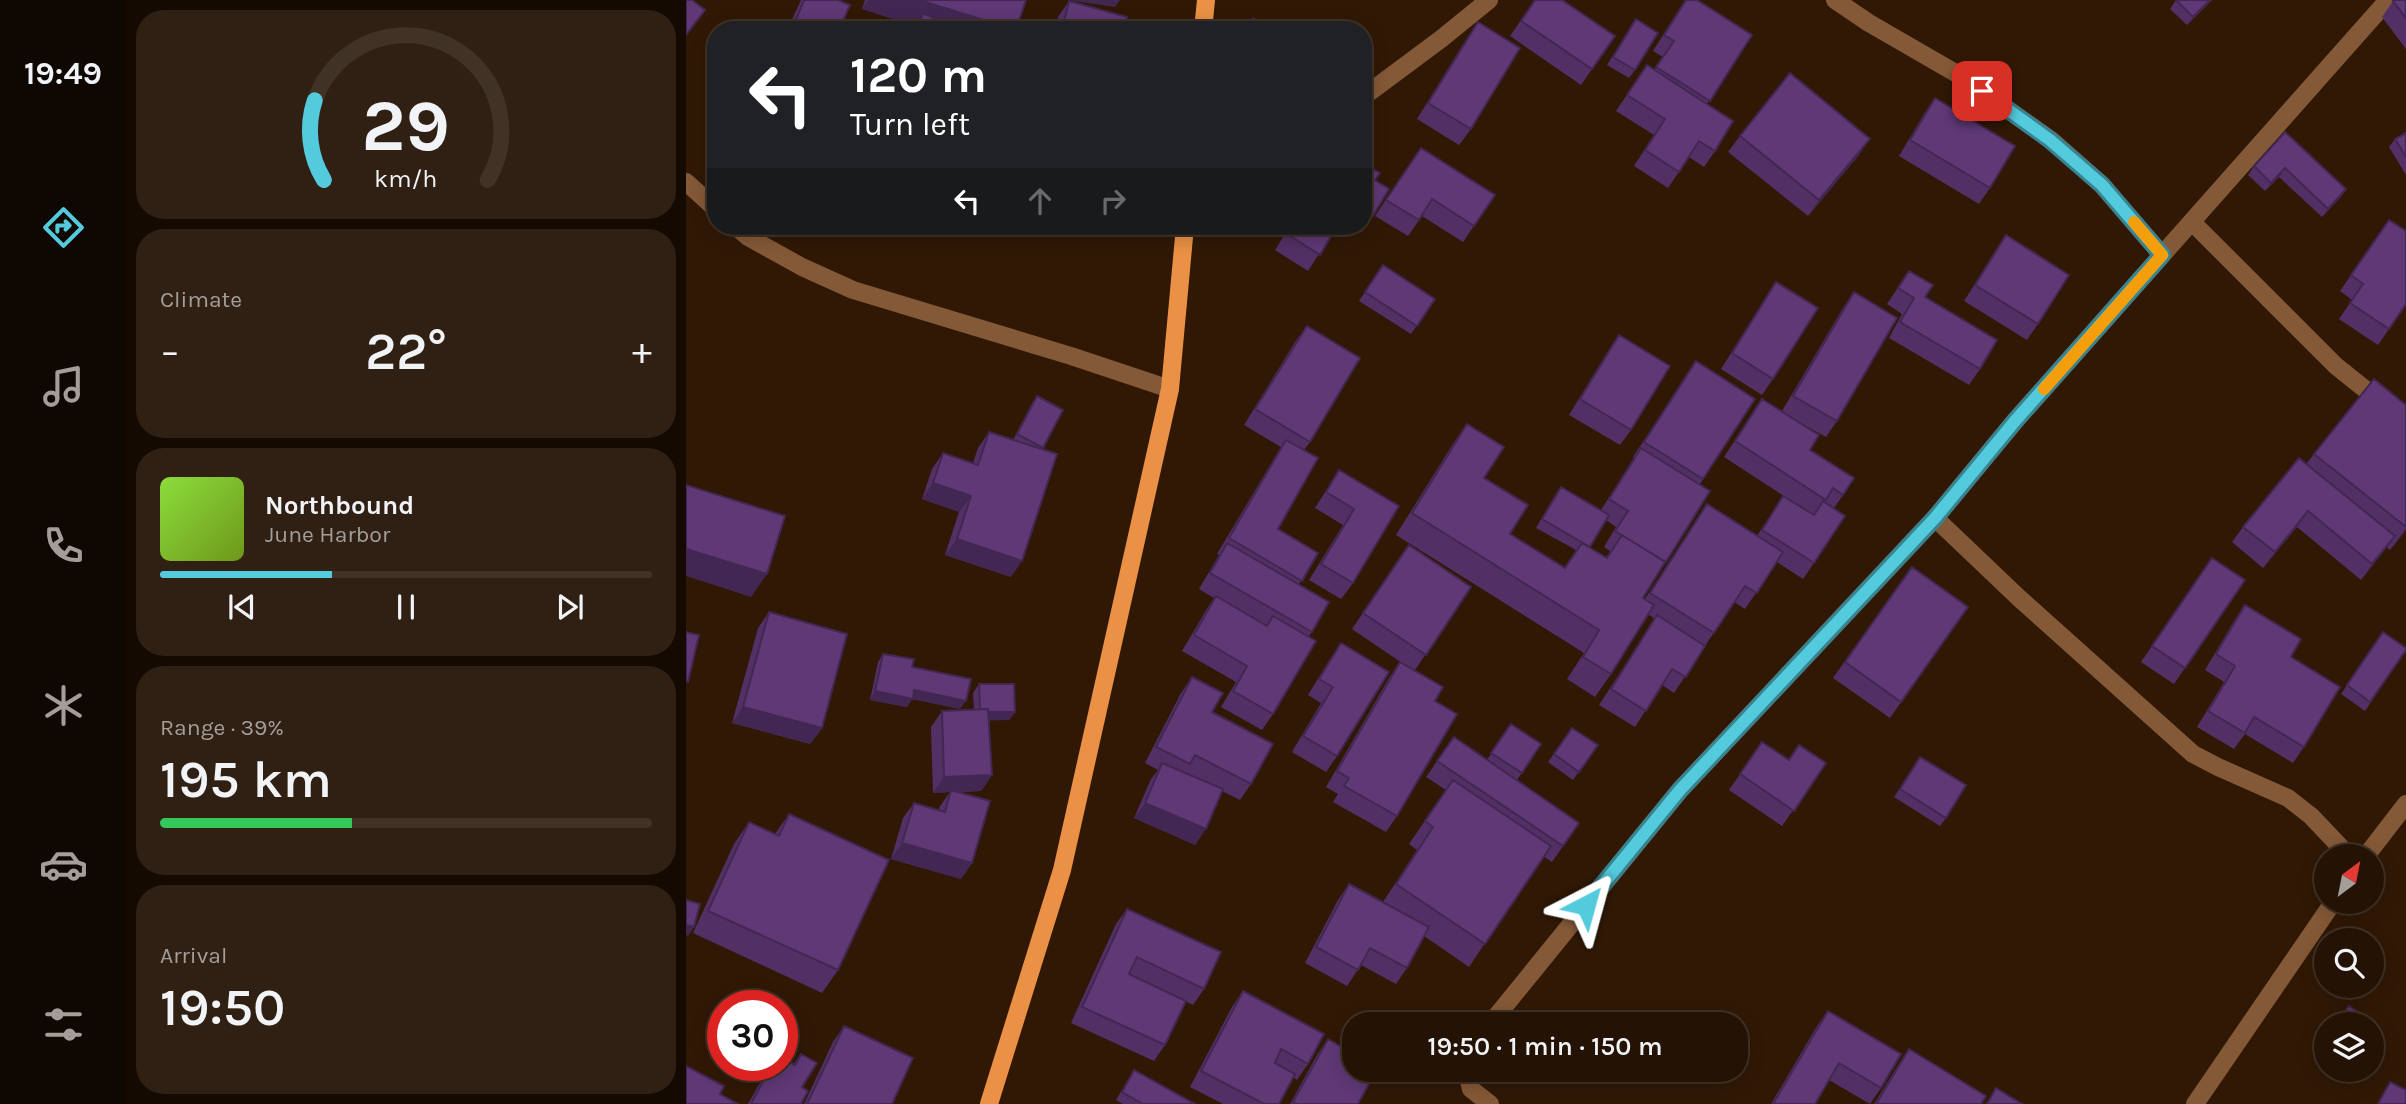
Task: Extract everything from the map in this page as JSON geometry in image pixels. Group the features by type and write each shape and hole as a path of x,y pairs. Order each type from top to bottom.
{"main road":[{"path":"1204,21 1206,0"},
{"path":"989,1104 1062,870 1170,389 1184,235"}],"street":[{"path":"1372,90 1489,0"},
{"path":"1835,0 1959,75 2050,140 2102,185 2162,255"},
{"path":"1500,1012 1680,790 1935,518 2015,421 2388,0"},
{"path":"686,183 707,201"},
{"path":"2192,222 2336,366 2406,422"},
{"path":"746,235 802,267 853,290 1170,389"},
{"path":"1935,518 2019,598 2193,754 2288,798 2311,816 2338,844"},
{"path":"2375,844 2406,804"},
{"path":"2195,1104 2325,914"},
{"path":"1469,1082 1471,1089 1490,1104"}],"building":[{"path":"686,0 692,0 705,10 686,35"},
{"path":"804,0 838,0 850,5 843,21 796,21"},
{"path":"919,0 1026,0 1019,21 987,21"},
{"path":"1535,0 1562,0 1615,36 1592,69 1521,21"},
{"path":"1686,0 1697,0 1752,35 1710,101 1656,67 1674,41 1664,35"},
{"path":"2176,0 2210,0 2193,17"},
{"path":"2406,0 2406,18 2393,1"},
{"path":"1069,1 1127,17 1126,21 1064,21"},
{"path":"923,13 941,21 920,21"},
{"path":"1636,19 1658,33 1635,70 1613,57"},
{"path":"1478,22 1520,48 1471,129 1428,103"},
{"path":"1647,65 1733,121 1715,151 1699,141 1679,172 1645,150 1665,119 1627,95"},
{"path":"1790,73 1870,139 1819,200 1740,136"},
{"path":"1935,98 2015,146 1990,188 1910,140"},
{"path":"2285,132 2346,189 2328,209 2285,168 2271,183 2254,166"},
{"path":"2406,133 2406,157 2395,139"},
{"path":"1421,148 1495,195 1474,226 1432,199 1419,220 1386,200"},
{"path":"1372,168 1380,173 1375,180 1389,189 1373,216"},
{"path":"2389,220 2406,231 2406,304 2389,329 2350,303 2363,284 2351,275"},
{"path":"1289,235 1332,235 1320,255"},
{"path":"2006,235 2069,275 2038,324 1975,285"},
{"path":"1383,265 1435,299 1417,326 1365,292"},
{"path":"1909,271 1933,285 1925,297 1997,340 1980,369 1900,322 1914,298 1898,288"},
{"path":"1776,282 1818,308 1773,379 1732,353"},
{"path":"1854,292 1897,318 1837,421 1793,396"},
{"path":"1307,326 1360,358 1310,442 1255,409"},
{"path":"1619,335 1670,366 1631,430 1580,399"},
{"path":"1696,361 1755,399 1703,479 1644,442"},
{"path":"2374,379 2406,405 2406,527 2314,454"},
{"path":"1037,396 1063,410 1043,448 1017,434"},
{"path":"1762,399 1819,435 1810,450 1854,478 1843,495 1833,488 1826,500 1735,441"},
{"path":"1467,424 1504,447 1484,478 1528,505 1510,534 1565,568 1582,543 1607,558 1622,535 1665,562 1643,598 1654,605 1611,674 1583,657 1599,630 1412,513"},
{"path":"989,432 1057,454 1022,561 957,539 971,496 933,483 943,453 978,465"},
{"path":"1286,440 1318,458 1278,529 1318,553 1302,581 1229,538"},
{"path":"1641,448 1710,491 1666,562 1615,531 1628,511 1609,499"},
{"path":"2299,458 2395,536 2372,564 2308,511 2275,552 2243,527"},
{"path":"1339,470 1399,506 1353,583 1321,564 1354,509 1326,492"},
{"path":"686,485 785,516 767,574 686,549"},
{"path":"1561,487 1609,515 1590,547 1542,519"},
{"path":"1783,496 1814,515 1823,501 1845,516 1814,563 1762,530"},
{"path":"1707,504 1783,552 1757,593 1745,586 1714,633 1650,593"},
{"path":"1227,543 1329,602 1312,632 1210,573"},
{"path":"1409,545 1471,587 1426,655 1363,613"},
{"path":"2212,558 2245,580 2185,668 2152,646"},
{"path":"1912,567 1968,607 1901,702 1845,662"},
{"path":"1216,596 1267,626 1273,616 1316,641 1273,714 1233,691 1247,666 1194,635"},
{"path":"2245,605 2301,639 2291,657 2340,687 2304,747 2254,717 2245,733 2208,711 2235,666 2216,654"},
{"path":"769,612 847,634 822,728 743,707"},
{"path":"1657,615 1705,646 1686,677 1672,669 1646,711 1611,689"},
{"path":"686,632 699,635 688,682 686,681"},
{"path":"2383,632 2406,650 2370,702 2347,685"},
{"path":"1341,643 1389,672 1337,756 1303,736 1333,687 1319,679"},
{"path":"883,654 914,659 912,667 971,679 966,701 914,690 913,699 875,691"},
{"path":"1400,662 1443,687 1435,701 1457,714 1397,816 1344,786 1349,778 1337,771"},
{"path":"1192,677 1223,693 1212,712 1273,744 1251,784 1195,755 1190,764 1156,747"},
{"path":"979,684 1014,684 1015,712 988,712 988,709 980,709"},
{"path":"988,709 992,775 944,777 942,711"},
{"path":"1511,724 1541,744 1522,773 1491,753"},
{"path":"1572,728 1598,745 1579,772 1554,754"},
{"path":"1454,737 1579,823 1563,846 1437,761"},
{"path":"1762,742 1789,760 1799,745 1826,763 1794,811 1740,774"},
{"path":"1920,757 1966,785 1946,818 1900,789"},
{"path":"1162,763 1223,789 1206,829 1145,803"},
{"path":"1453,780 1551,846 1485,944 1396,884 1433,827 1425,821"},
{"path":"951,790 990,801 972,863 902,843 914,803 945,812"},
{"path":"789,814 889,860 838,970 708,911 749,822 779,836"},
{"path":"1349,884 1429,927 1407,968 1370,948 1358,970 1316,947"},
{"path":"686,900 700,904 694,927 686,925"},
{"path":"1127,909 1221,952 1204,989 1137,957 1129,974 1186,1001 1165,1045 1082,1007"},
{"path":"1243,991 1324,1034 1308,1064 1281,1049 1275,1063 1295,1074 1279,1104 1264,1104 1201,1071"},
{"path":"2349,1006 2358,1012 2345,1012"},
{"path":"1828,1011 1901,1054 1881,1088 1839,1063 1815,1104 1773,1104"},
{"path":"844,1026 913,1058 892,1104 807,1104"},
{"path":"1328,1039 1342,1047 1342,1082 1370,1082 1358,1104 1293,1102"},
{"path":"1909,1049 1986,1096 1981,1104 1876,1104"},
{"path":"801,1054 817,1063 802,1087 808,1091 801,1104 751,1104 763,1081 798,1081 798,1060"},
{"path":"686,1066 707,1077 707,1081 714,1081 724,1086 720,1094 738,1104 686,1104"},
{"path":"1134,1070 1195,1104 1143,1104 1122,1092"},
{"path":"2390,1082 2406,1090 2406,1104 2378,1104"},
{"path":"1996,1088 2022,1104 1987,1104"}],"slow traffic":[{"path":"2044,389 2162,255 2134,222"}],"route":[{"path":"1586,905 1680,790 1935,518 2015,421 2162,255 2102,185 2050,140 1982,91"}]}
